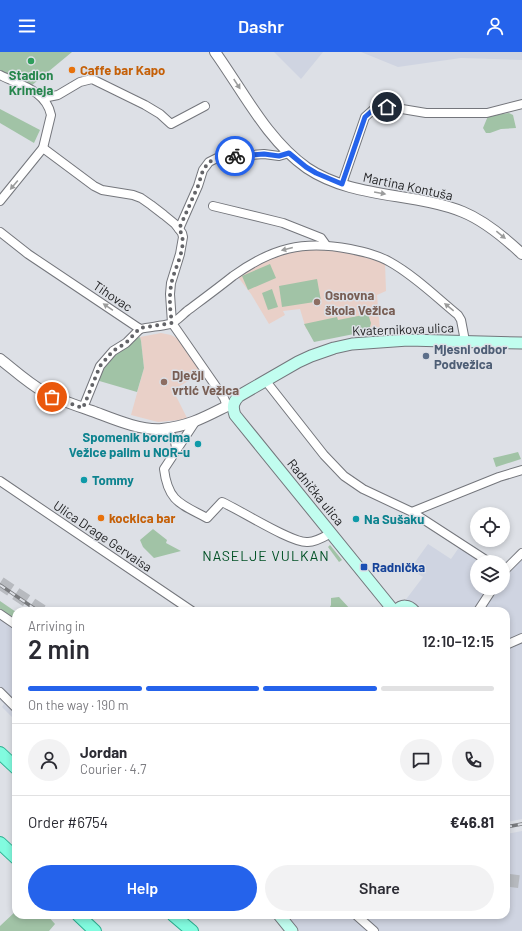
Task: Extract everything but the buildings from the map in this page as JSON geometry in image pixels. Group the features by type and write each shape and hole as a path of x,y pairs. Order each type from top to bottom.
{"main road":[{"name":"Kvaternikova ulica","path":"230,406 239,396 265,380 311,356 334,348 352,344 408,340 522,343"},
{"name":"Radnička ulica","path":"230,406 381,596 394,607"},
{"path":"0,753 12,764"},
{"path":"0,843 12,854"},
{"path":"82,919 95,931"},
{"path":"178,919 192,931"},
{"path":"283,919 292,931"}],"street":[{"name":"Martina Kontuša","path":"215,52 278,143 306,167 342,184 365,191 443,206 463,212 490,228 522,254"},
{"path":"0,75 36,92 43,98 50,111 50,121 43,148 0,201"},
{"path":"43,98 58,95 80,82 92,79 97,80 145,105 160,114 171,124 205,106"},
{"path":"342,184 365,117 374,109 390,107 426,113 487,113 522,104"},
{"path":"43,148 94,186 102,190 133,195 141,198 151,204 179,229 183,237 180,254 171,283 170,294 172,323"},
{"path":"179,229 198,186 203,170 209,162 217,158 264,154 279,156 289,153"},
{"path":"213,206 283,222 315,234 324,240 326,245"},
{"name":"Tihovac","path":"0,232 28,254 140,328 172,323 236,274 265,256 293,247 326,245"},
{"name":"Kvaternikova ulica","path":"326,245 378,256 405,272 458,315 462,320 465,341"},
{"name":"Radnička ulica","path":"172,323 230,406"},
{"path":"83,408 100,366 113,351 126,343 140,328"},
{"name":"Kvaternikova ulica","path":"0,359 52,397 121,421 145,427 165,428 195,422 230,406"},
{"path":"265,380 324,455 344,476 362,489 412,512 479,555"},
{"name":"Kvaternikova ulica","path":"195,422 177,446 164,468 170,493 175,500 207,518 222,502 294,539 308,542 331,533"},
{"path":"165,428 174,431 177,435 177,446"},
{"path":"412,512 499,477 522,470"},
{"name":"Ulica Drage Gervaisa","path":"0,481 186,607"},
{"path":"510,564 522,552"},
{"path":"481,607 488,595"},
{"path":"0,614 12,622"},
{"path":"510,643 522,638"},
{"path":"0,692 12,704"},
{"path":"360,919 374,931"}],"shaded area":[{"path":"274,52 323,52 301,79"},
{"path":"361,52 522,52 522,60 461,58 398,67"},
{"name":"Osnovna škola Vežica","path":"298,250 334,250 385,263 386,291 377,295 380,330 306,329 300,309 283,311 285,315 269,324 251,294 238,277 266,259"},
{"name":"Dječji vrtić Vežica","path":"161,333 171,335 180,340 202,373 173,390 187,418 158,422 131,415 144,368 140,337"},
{"path":"428,544 451,559 460,546 477,555 470,555 470,595 510,595 510,572 522,559 522,819 510,821 510,607 401,607 397,601 404,602 423,577 410,569"},
{"path":"0,609 12,617 12,717 2,707 4,704 0,700"},
{"path":"522,831 522,931 300,931 290,919 510,919 510,833"}],"green space":[{"name":"Stadion Krimeja","path":"0,52 72,52 31,86 0,70"},
{"path":"0,109 40,130 34,143 0,123"},
{"path":"509,113 513,115 516,128 501,129 486,133 483,128 488,116"},
{"path":"270,264 276,278 248,290 242,276"},
{"path":"317,279 321,301 282,307 279,286"},
{"path":"272,289 278,307 268,310 262,293"},
{"path":"368,314 371,323 369,331 314,342 304,324 337,317 338,320"},
{"path":"140,337 144,368 137,392 96,380 104,366 119,349 132,340"},
{"path":"518,452 521,459 496,467 493,458"},
{"path":"153,529 167,540 166,543 181,551 154,558 143,547 140,540"},
{"path":"330,545 342,560 339,562 328,547"},
{"path":"339,597 348,607 330,607 331,598"},
{"path":"0,601 12,609 12,617 0,609"},
{"path":"12,915 12,919 51,919 55,924 49,931 0,931 0,926"}],"tunnel":[{"path":"0,583 36,607"},
{"path":"510,880 522,882"}],"railway":[{"path":"0,585 32,607"},
{"path":"510,826 522,824"}],"way so far":[{"path":"52,397 83,408 100,366 113,351 126,343 140,328 172,323 170,310 171,283 183,242 182,233 179,229 198,186 203,170 209,162 217,158 235,156"}],"place":[{"name":"Stadion Krimeja","path":"31,61"},
{"name":"Caffe bar Kapo","path":"72,70"},
{"name":"Osnovna škola Vežica","path":"317,302"},
{"name":"Mjesni odbor Podvežica","path":"426,356"},
{"name":"Dječji vrtić Vežica","path":"164,382"},
{"name":"Spomenik borcima Vežice palim u NOR-u","path":"198,444"},
{"name":"Tommy","path":"84,480"},
{"name":"kockica bar","path":"101,518"},
{"name":"Na Sušaku","path":"356,519"},
{"name":"Radnička","path":"364,567"}],"district":[{"name":"NASELJE VULKAN","path":"266,556"}],"route":[{"path":"235,156 264,154 283,156 289,153 316,173 342,184 365,117 374,109 387,107"}]}
